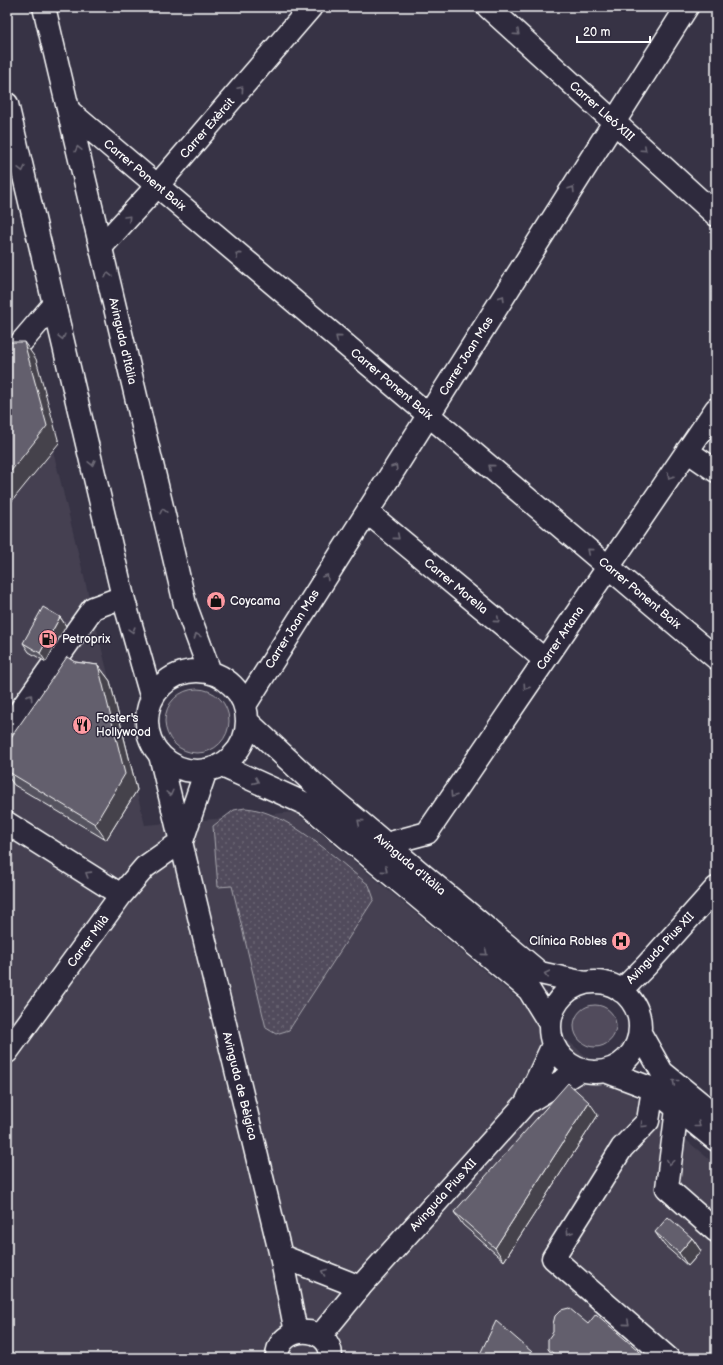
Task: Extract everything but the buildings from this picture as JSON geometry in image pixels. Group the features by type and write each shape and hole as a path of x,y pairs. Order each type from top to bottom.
{"street":[{"name":"Avinguda d'Itàlia","path":"44,7 185,604 210,672"},
{"name":"Carrer Exèrcit","path":"101,247 157,186 311,7"},
{"name":"Carrer Lleó XIII","path":"488,7 716,215"},
{"name":"Carrer Joan Mas","path":"246,713 367,512 687,7"},
{"path":"7,104 123,597 152,699"},
{"name":"Carrer Ponent Baix","path":"69,111 716,658"},
{"path":"7,359 54,304"},
{"name":"Carrer Artana","path":"386,844 427,833 716,409"},
{"path":"687,451 716,471"},
{"name":"Carrer Morella","path":"367,512 544,660"},
{"path":"7,728 93,608 123,597"},
{"path":"193,671 210,672 225,679 237,690 246,713 245,734 240,747 231,757 213,768 189,770 179,767 160,755 152,742 147,728 147,713 152,699 162,684 176,675 193,671"},
{"name":"Avinguda d'Itàlia","path":"246,713 311,781 540,973 585,983"},
{"name":"Avinguda de Bèlgica","path":"160,755 182,841 280,1256 296,1332"},
{"name":"Avinguda d'Itàlia","path":"213,768 308,805 529,990 552,1035"},
{"path":"182,841 213,768"},
{"path":"7,823 122,895"},
{"name":"Carrer Milà","path":"7,1052 122,895 145,867 182,841"},
{"name":"Avinguda Pius XII","path":"621,991 646,966 716,888"},
{"path":"599,982 613,986 621,991 634,1005 639,1019 640,1033 636,1046 628,1057 618,1066 605,1071 592,1072 580,1070 569,1064 560,1055 552,1035 553,1010 560,998 572,988 585,983 599,982"},
{"path":"640,1033 662,1072 716,1116"},
{"name":"Avinguda Pius XII","path":"526,1103 552,1035"},
{"name":"Avinguda Pius XII","path":"320,1336 360,1287 526,1103 580,1070"},
{"path":"605,1071 653,1089 716,1140"},
{"path":"653,1089 648,1121 622,1148 553,1258 668,1358"},
{"path":"678,1109 667,1188 716,1231"},
{"path":"280,1256 360,1287"},
{"path":"277,1358 279,1347 284,1339 296,1332 308,1331 320,1336 329,1346 331,1358"}],"shaded area":[{"path":"30,357 145,825 295,812 716,1165 716,1358 7,1358 7,382"},
{"path":"197,689 215,695 223,703 229,721 223,739 215,747 197,753 179,747 171,739 165,721 171,703 179,695"},
{"path":"245,808 261,811 277,817 310,838 327,850 369,885 374,899 289,1030 276,1034 266,1028 232,886 218,887 213,826 234,810"},
{"path":"591,1005 599,1005 607,1008 613,1014 616,1026 613,1038 607,1044 599,1047 591,1047 583,1044 577,1038 574,1030 574,1022 577,1014 583,1008"}],"place":[{"name":"Coycama","path":"216,601"},
{"name":"Petroprix","path":"48,639"},
{"name":"Foster's Hollywood","path":"82,725"},
{"name":"Clínica Robles","path":"621,941"}]}
